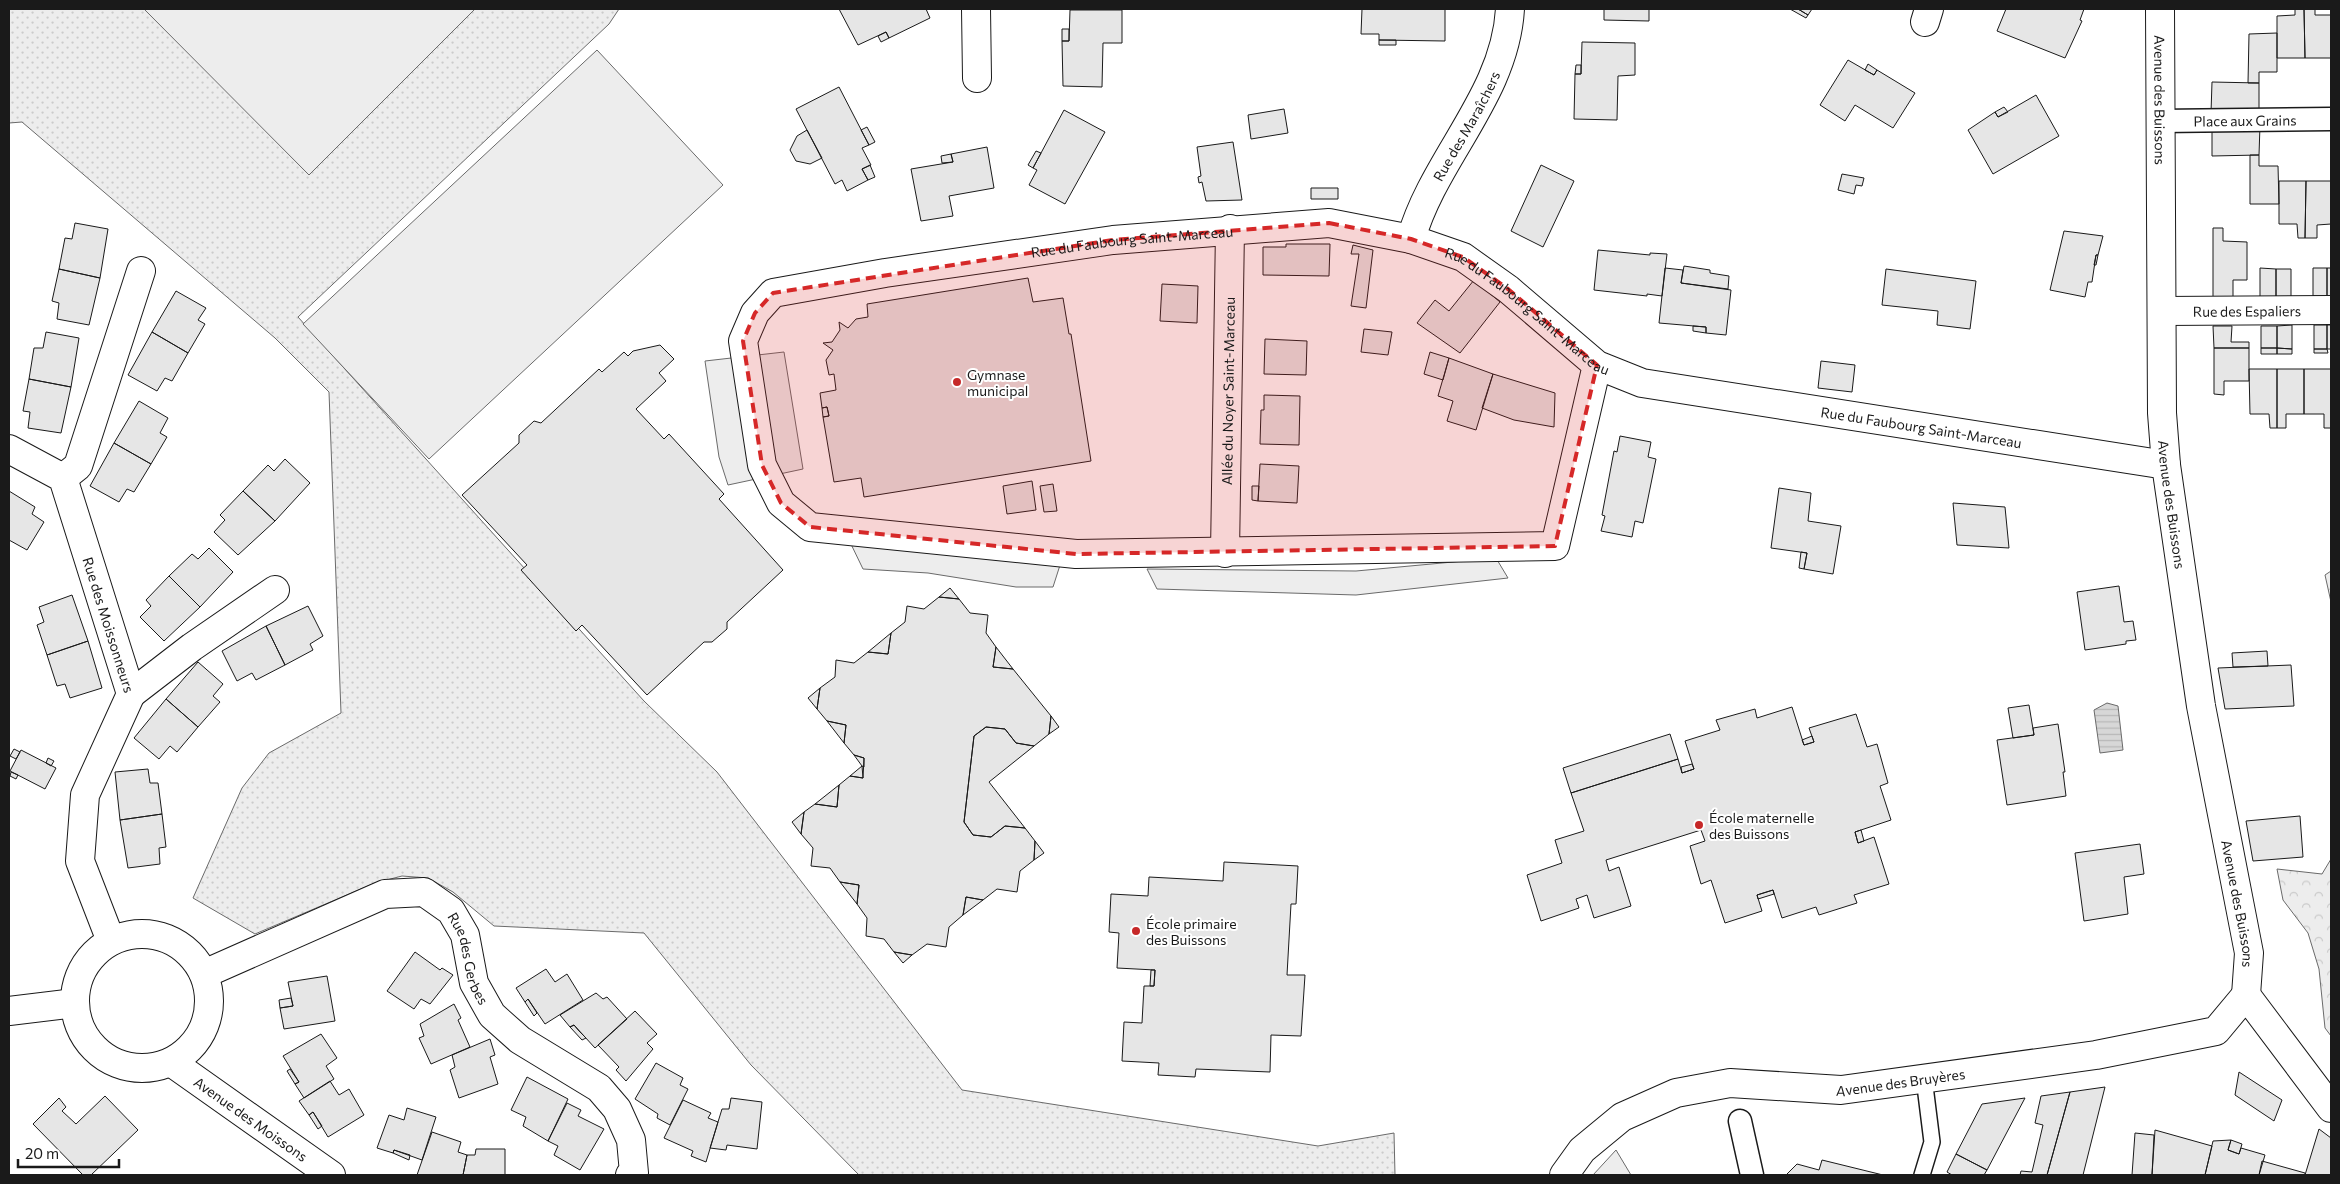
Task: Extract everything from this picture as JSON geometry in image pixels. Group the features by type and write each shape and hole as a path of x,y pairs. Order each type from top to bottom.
{"street":[{"path":"976,9 977,78"},
{"name":"Rue des Maraîchers","path":"1411,239 1419,211 1486,91 1501,60 1510,9"},
{"name":"Avenue des Buissons","path":"2160,9 2162,413 2166,465 2201,706 2248,953 2246,995"},
{"name":"Place aux Grains","path":"2160,122 2331,119"},
{"name":"Rue du Faubourg Saint-Marceau","path":"1597,365 1556,546 1076,554 810,527 781,503 762,465 743,341 756,313 773,293 885,273 1113,240 1230,229 1329,223 1411,239 1463,257 1508,289 1597,365 1642,383 2166,465"},
{"name":"Allée du Noyer Saint-Marceau","path":"1225,553 1230,229"},
{"path":"9,449 63,478 78,466 141,271"},
{"name":"Rue des Espaliers","path":"2162,311 2331,310"},
{"name":"Rue des Moissonneurs","path":"63,478 131,694 85,794 80,861 111,941"},
{"path":"131,694 192,647 275,590"},
{"name":"Rue des Gerbes","path":"204,974 385,894 424,892 452,910 465,935 474,983 492,1015 520,1040 599,1088 617,1109 631,1140 635,1175"},
{"path":"150,934 179,944 191,954 204,974 209,995 207,1018 194,1044 171,1062 142,1069 111,1061 99,1053 84,1036 75,1003 78,977 90,958 111,941 126,935 150,934"},
{"path":"2246,995 2331,1108"},
{"name":"Avenue des Bruyères","path":"1564,1175 1582,1150 1622,1117 1676,1093 1730,1083 1841,1090 2096,1055 2216,1030 2246,995"},
{"path":"9,1011 75,1003"},
{"name":"Avenue des Moissons","path":"171,1062 331,1175"},
{"path":"1740,1121 1752,1175"}],"lane":[{"path":"1922,1175 1932,1142 1924,1078"}],"highlighted area":[{"path":"1329,223 1411,239 1463,257 1508,289 1597,365 1555,546 1076,554 810,527 781,503 762,465 743,341 755,313 773,293 1113,240"}],"green space":[{"path":"9,9 619,9 609,24 298,317 644,701 717,772 962,1090 1318,1146 1394,1133 1395,1175 859,1175 751,1065 644,933 494,926 453,892 428,878 402,876 375,883 255,934 193,898 242,788 269,753 341,713 329,392 275,338 22,122 9,123"},
{"path":"2331,571 2331,602 2325,575"},
{"path":"2331,859 2331,1036 2325,1028 2319,969 2308,933 2283,900 2277,869 2322,874"}],"shaded area":[{"path":"144,9 475,9 309,175"},
{"path":"597,50 723,185 429,459 303,324"},
{"path":"784,352 803,469 728,485 719,457 705,361"},
{"path":"849,540 1061,562 1053,587 1016,587 928,573 863,569"},
{"path":"1496,558 1508,578 1356,595 1157,589 1147,569 1356,571"},
{"path":"2107,703 2118,706 2123,750 2100,753 2094,710"},
{"path":"1616,1150 1631,1175 1593,1175"}],"building":[{"path":"839,9 926,9 930,18 889,38 886,32 858,45"},
{"path":"1362,9 1445,9 1445,41 1379,40 1379,34 1361,34"},
{"path":"1604,9 1649,9 1649,21 1604,20"},
{"path":"1790,9 1798,9 1808,15 1806,18"},
{"path":"1798,9 1812,9 1808,15"},
{"path":"2006,9 2084,9 2080,20 2082,21 2065,58 1997,31"},
{"path":"2295,9 2304,9 2305,58 2277,58 2277,16 2295,15"},
{"path":"2304,9 2315,9 2315,15 2331,15 2331,58 2305,58"},
{"path":"1070,10 1122,10 1122,43 1103,43 1102,87 1063,86 1062,41 1069,41"},
{"path":"1062,29 1069,29 1069,41 1062,41"},
{"path":"886,32 889,38 881,42 878,36"},
{"path":"2277,33 2277,72 2259,72 2259,83 2248,83 2249,34"},
{"path":"1379,40 1396,40 1396,45 1379,45"},
{"path":"1582,42 1635,43 1635,75 1618,76 1617,120 1574,119 1575,74 1581,74"},
{"path":"1848,60 1874,75 1877,70 1915,93 1893,128 1855,105 1845,121 1820,105"},
{"path":"1868,64 1877,70 1874,75 1865,70"},
{"path":"1576,65 1581,65 1581,74 1575,74"},
{"path":"2212,82 2259,83 2259,114 2211,113"},
{"path":"839,87 869,145 862,148 871,165 862,169 868,180 847,191 842,180 835,184 796,109"},
{"path":"2036,95 2059,136 1993,174 1968,130 1995,112 1998,117"},
{"path":"2004,107 2008,112 1998,117 1995,112"},
{"path":"1284,109 1288,133 1251,139 1248,115"},
{"path":"1064,110 1105,132 1065,204 1029,185 1037,170 1033,168"},
{"path":"2212,125 2260,125 2259,155 2212,156"},
{"path":"867,127 875,142 869,145 861,130"},
{"path":"807,130 822,158 810,164 796,161 790,150 797,136"},
{"path":"1233,142 1242,200 1206,201 1202,182 1199,183 1198,177 1201,176 1197,147"},
{"path":"987,147 994,188 949,196 953,216 921,221 911,169 953,162 951,154"},
{"path":"1036,151 1041,153 1033,168 1028,165"},
{"path":"951,154 953,162 942,163 941,156"},
{"path":"2250,155 2259,155 2259,166 2278,166 2279,204 2250,204"},
{"path":"870,165 875,177 868,180 862,169"},
{"path":"1541,165 1574,181 1543,247 1511,231"},
{"path":"1842,174 1864,178 1862,186 1856,185 1854,194 1838,190"},
{"path":"2279,181 2306,181 2305,238 2298,238 2297,224 2279,224"},
{"path":"2306,181 2331,181 2331,224 2317,225 2317,238 2305,238"},
{"path":"1311,188 1338,188 1338,199 1311,199"},
{"path":"75,223 108,229 100,278 59,269 65,238 72,239"},
{"path":"2213,228 2223,228 2223,241 2247,242 2247,280 2233,280 2233,297 2213,297"},
{"path":"2064,231 2103,236 2098,255 2096,255 2092,282 2088,282 2085,297 2050,290"},
{"path":"1286,244 1330,244 1329,276 1263,275 1263,247 1286,247"},
{"path":"1353,245 1373,250 1366,308 1351,306 1359,254 1351,254"},
{"path":"1598,250 1650,255 1650,253 1667,254 1662,296 1594,290"},
{"path":"2096,255 2098,255 2096,265 2094,265"},
{"path":"1684,266 1710,270 1710,273 1729,276 1728,289 1681,283"},
{"path":"1665,268 1683,270 1681,283 1731,290 1726,335 1706,333 1706,327 1659,323"},
{"path":"2260,268 2276,269 2276,297 2260,297"},
{"path":"2313,268 2327,268 2327,296 2313,296"},
{"path":"2327,268 2331,268 2331,296 2327,296"},
{"path":"59,269 100,278 89,325 57,319 59,303 52,301"},
{"path":"1886,269 1976,281 1970,329 1937,325 1938,311 1882,305"},
{"path":"2276,269 2291,269 2291,297 2276,297"},
{"name":"Gymnase municipal","path":"1028,278 1033,302 1063,298 1069,334 1071,334 1091,461 864,497 861,478 834,482 823,417 829,416 827,407 822,408 820,393 836,390 834,374 829,375 826,360 833,350 823,343 832,342 840,330 839,322 848,328 856,319 868,317 867,304"},
{"path":"1474,280 1500,302 1460,353 1417,323 1435,300 1449,311"},
{"path":"1162,284 1198,286 1197,323 1160,321"},
{"path":"176,291 206,308 198,320 205,324 188,353 152,332"},
{"path":"2292,325 2292,349 2277,348 2277,326"},
{"path":"2314,325 2327,325 2327,349 2314,349"},
{"path":"2327,325 2331,325 2331,349 2327,349"},
{"path":"1693,326 1706,327 1706,333 1693,331"},
{"path":"2213,326 2232,326 2231,342 2249,342 2249,348 2214,348"},
{"path":"2261,326 2277,326 2277,348 2261,348"},
{"path":"1364,329 1392,332 1388,355 1361,352"},
{"path":"46,332 79,338 71,387 29,379 34,348 43,348"},
{"path":"152,332 188,353 172,381 165,378 157,391 128,375"},
{"path":"1265,339 1307,341 1306,375 1264,374"},
{"path":"660,345 674,359 659,373 666,381 636,409 664,439 669,434 724,494 719,499 783,570 727,622 727,629 712,642 704,642 647,695 582,625 576,631 521,570 527,565 462,495 519,443 519,435 534,421 541,423 599,369 602,372 624,352 628,356 633,351"},
{"path":"2214,348 2249,348 2249,381 2224,381 2224,395 2214,394"},
{"path":"2261,348 2277,348 2277,354 2261,354"},
{"path":"2277,348 2292,349 2292,354 2277,354"},
{"path":"2314,349 2327,349 2328,353 2314,353"},
{"path":"1430,352 1449,358 1443,380 1424,374"},
{"path":"1449,358 1493,374 1476,430 1447,421 1453,401 1438,396"},
{"path":"1821,361 1855,365 1852,392 1818,388"},
{"path":"2249,369 2277,369 2277,428 2270,428 2269,414 2250,414"},
{"path":"2277,369 2304,369 2304,414 2286,414 2286,428 2277,428"},
{"path":"2304,369 2331,369 2331,428 2324,428 2324,414 2304,414"},
{"path":"1493,374 1555,393 1554,427 1514,420 1482,408"},
{"path":"29,379 71,387 61,433 28,428 30,412 23,411"},
{"path":"1264,395 1300,396 1299,445 1260,444 1261,410 1264,410"},
{"path":"139,401 168,418 160,433 167,437 151,464 114,443"},
{"path":"827,407 829,416 823,417 822,408"},
{"path":"1620,436 1651,442 1648,457 1656,459 1643,523 1635,521 1632,537 1601,531 1605,516 1602,515 1614,451 1617,452"},
{"path":"114,443 151,464 134,492 127,489 119,502 90,486"},
{"path":"285,459 310,483 275,521 243,491 268,465 274,471"},
{"path":"1260,464 1299,466 1297,503 1258,501"},
{"path":"1032,481 1036,510 1007,514 1003,486"},
{"path":"1053,484 1057,511 1044,512 1040,486"},
{"path":"1252,486 1259,486 1258,501 1252,500"},
{"path":"1779,488 1811,493 1808,521 1841,526 1833,574 1804,569 1807,553 1771,548"},
{"path":"9,491 35,507 32,514 44,522 27,550 9,540"},
{"path":"243,491 275,521 238,555 214,532 225,520 220,515"},
{"path":"1953,503 2005,507 2009,548 1957,545"},
{"path":"209,548 233,572 200,607 169,576 192,554 198,559"},
{"path":"1801,552 1807,553 1804,569 1799,568"},
{"path":"169,576 200,607 164,641 140,617 151,606 146,600"},
{"path":"2119,586 2124,622 2133,621 2136,640 2126,641 2126,644 2085,650 2077,592"},
{"path":"950,588 959,599 939,597"},
{"path":"72,595 88,641 47,655 37,625 44,622 39,607"},
{"path":"939,597 959,599 970,613 988,615 986,633 996,647 993,667 1013,669 1051,716 1049,734 1034,746 1016,743 1005,729 986,727 974,736 964,822 973,835 991,837 1005,826 1025,828 1035,841 1034,860 1020,871 1017,892 997,889 983,900 966,897 963,915 949,927 946,947 927,944 912,955 894,952 884,939 866,936 867,918 857,904 859,885 840,882 830,868 811,866 813,848 801,834 804,812 815,804 837,807 839,785 850,776 863,778 864,758 854,755 844,743 846,725 827,721 817,709 820,688 835,677 836,660 854,663 868,652 888,654 891,633 905,622 907,606 924,609"},
{"path":"308,606 323,636 310,644 313,650 285,665 266,626"},
{"path":"266,626 285,665 256,680 252,673 237,681 222,651"},
{"path":"891,633 888,654 868,652"},
{"path":"88,641 102,688 70,698 65,684 57,686 47,655"},
{"path":"996,647 1013,669 993,667"},
{"path":"2267,651 2268,666 2233,667 2232,653"},
{"path":"198,662 223,684 213,696 220,702 198,727 166,699"},
{"path":"2291,665 2294,706 2225,709 2218,668"},
{"path":"820,688 817,709 808,698"},
{"path":"166,699 198,727 177,752 170,746 159,759 134,738"},
{"path":"2029,705 2034,735 2013,738 2008,708"},
{"name":"École maternelle des Buissons","path":"1792,707 1804,745 1814,742 1809,728 1856,714 1867,747 1877,744 1888,783 1880,786 1891,820 1855,832 1858,843 1874,837 1889,884 1854,895 1857,903 1819,915 1816,907 1782,918 1773,890 1757,895 1762,911 1725,923 1711,880 1701,884 1690,846 1705,841 1701,830 1606,860 1609,871 1619,867 1631,906 1594,918 1587,895 1576,899 1579,908 1541,921 1527,875 1562,863 1555,840 1584,831 1571,793 1678,759 1682,773 1694,769 1685,741 1720,730 1716,720 1755,709 1757,718"},
{"path":"1051,716 1059,727 1049,734"},
{"path":"827,721 846,725 844,743"},
{"path":"2058,724 2065,772 2063,772 2066,796 2007,805 1997,740 2034,735 2033,728"},
{"path":"986,727 1005,729 1016,743 1034,746 989,782 1025,828 1005,826 991,837 973,835 964,822 974,736"},
{"path":"1670,734 1678,759 1571,793 1563,768"},
{"path":"1812,736 1814,742 1804,745 1802,740"},
{"path":"14,749 20,752 16,759 10,756"},
{"path":"21,750 56,768 45,789 10,771"},
{"path":"854,755 864,758 864,767 862,766"},
{"path":"48,758 54,761 51,766 46,763"},
{"path":"1692,764 1694,769 1682,773 1681,767"},
{"path":"862,766 863,778 850,776"},
{"path":"148,769 150,783 158,783 162,814 120,820 115,772"},
{"path":"11,772 18,775 16,779 10,776"},
{"path":"839,785 837,807 815,804"},
{"path":"804,812 801,834 792,822"},
{"path":"162,814 166,847 159,848 160,864 128,868 120,820"},
{"path":"2300,816 2303,857 2253,861 2246,821"},
{"path":"1861,830 1864,841 1858,843 1855,832"},
{"path":"1035,841 1044,853 1034,860"},
{"path":"2140,844 2144,874 2124,877 2128,914 2084,921 2075,853"},
{"name":"École primaire des Buissons","path":"1224,862 1298,866 1296,904 1291,904 1287,975 1305,975 1301,1036 1271,1035 1270,1072 1196,1069 1195,1077 1158,1075 1159,1063 1122,1061 1124,1022 1142,1023 1144,986 1154,986 1155,970 1117,968 1119,933 1109,932 1111,894 1148,896 1149,877 1223,881"},
{"path":"840,882 859,885 857,904"},
{"path":"1773,890 1774,894 1758,899 1757,895"},
{"path":"966,897 983,900 963,915"},
{"path":"415,952 440,970 442,968 453,975 430,1004 421,999 414,1009 387,991"},
{"path":"894,952 912,955 903,963"},
{"path":"546,969 555,982 567,974 583,1000 545,1024 528,999 525,1002 516,988"},
{"path":"1151,970 1155,970 1154,986 1150,986"},
{"path":"327,976 335,1021 284,1029 280,1008 293,1006 288,982"},
{"path":"596,993 603,999 607,997 627,1019 595,1048 574,1025 570,1027 560,1015"},
{"path":"291,998 293,1006 280,1008 279,1000"},
{"path":"528,999 537,1013 534,1016 525,1002"},
{"path":"454,1004 461,1018 458,1020 470,1047 431,1064 419,1038 424,1036 420,1024"},
{"path":"635,1011 657,1034 647,1043 653,1049 626,1081 616,1070 619,1067 598,1045"},
{"path":"574,1025 586,1038 582,1040 570,1027"},
{"path":"321,1034 337,1058 326,1066 334,1079 304,1098 295,1084 299,1082 283,1056"},
{"path":"490,1039 495,1055 490,1057 498,1084 459,1098 450,1070 455,1067 452,1055"},
{"path":"656,1063 683,1078 680,1085 688,1089 670,1125 657,1118 658,1114 635,1099"},
{"path":"290,1069 299,1082 295,1084 287,1071"},
{"path":"2239,1072 2282,1100 2274,1121 2235,1095"},
{"path":"527,1077 568,1099 548,1141 523,1126 526,1117 511,1110"},
{"path":"330,1081 339,1095 349,1089 364,1115 328,1137 313,1112 309,1115 299,1101"},
{"path":"2105,1087 2083,1175 2047,1175 2070,1092"},
{"path":"2070,1092 2047,1175 2020,1175 2021,1171 2032,1172 2043,1125 2035,1123 2041,1096"},
{"path":"105,1096 138,1130 91,1175 83,1175 33,1124 59,1098 66,1107 62,1111 76,1124"},
{"path":"731,1098 762,1102 757,1149 727,1145 726,1150 710,1148 722,1109 729,1109"},
{"path":"2025,1098 1987,1170 1956,1154 1982,1104"},
{"path":"683,1100 711,1113 708,1118 718,1122 706,1162 691,1156 693,1151 664,1138"},
{"path":"567,1103 581,1110 578,1116 604,1129 580,1170 554,1155 558,1146 548,1141"},
{"path":"407,1108 436,1117 422,1160 394,1150 393,1153 377,1148 389,1115 404,1120"},
{"path":"313,1112 322,1126 318,1129 309,1115"},
{"path":"2319,1129 2331,1138 2331,1175 2305,1175"},
{"path":"2155,1130 2212,1146 2205,1175 2152,1175"},
{"path":"432,1132 461,1142 458,1152 467,1155 463,1175 417,1175"},
{"path":"2135,1133 2154,1135 2152,1175 2132,1175"},
{"path":"2231,1140 2242,1144 2239,1154 2228,1150"},
{"path":"2231,1140 2228,1150 2239,1154 2241,1148 2265,1155 2259,1175 2205,1175 2213,1141"},
{"path":"476,1149 505,1149 505,1175 463,1175 467,1155 475,1155"},
{"path":"394,1150 410,1155 409,1160 393,1153"},
{"path":"1956,1154 1987,1170 1984,1175 1952,1175 1947,1172"},
{"path":"1822,1160 1883,1175 1786,1175 1797,1164 1819,1170"},
{"path":"2262,1161 2305,1173 2305,1175 2259,1175"}],"place":[{"name":"Gymnase municipal","path":"957,382"},
{"name":"École maternelle des Buissons","path":"1699,825"},
{"name":"École primaire des Buissons","path":"1136,931"}]}
